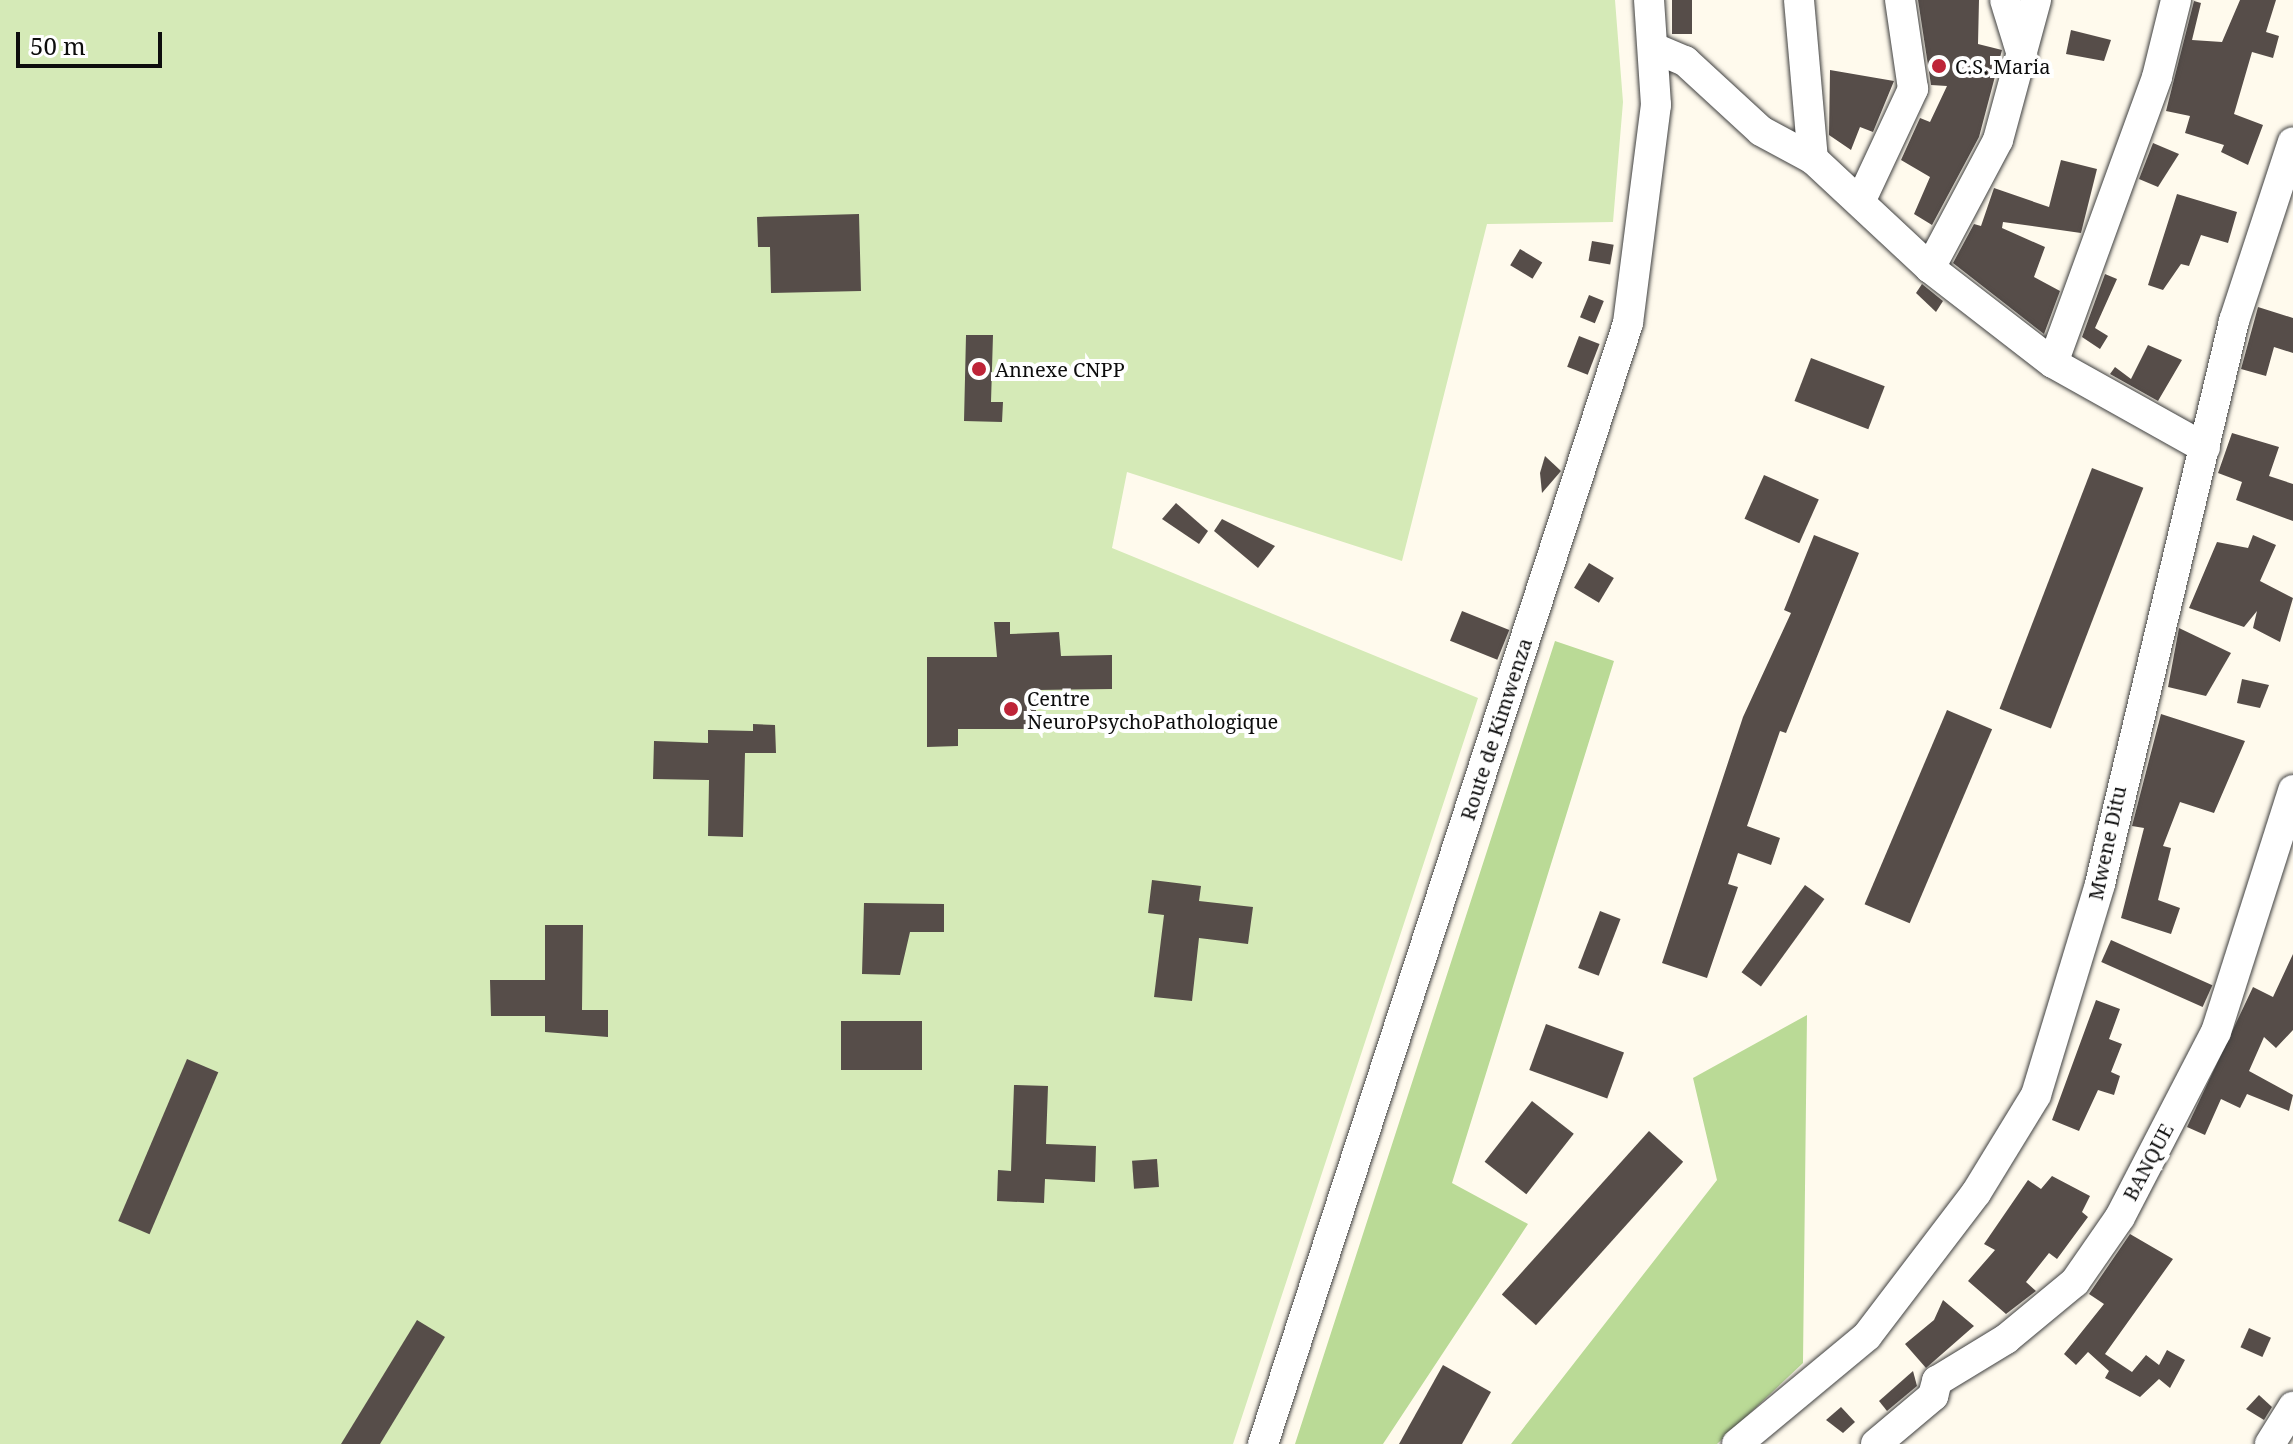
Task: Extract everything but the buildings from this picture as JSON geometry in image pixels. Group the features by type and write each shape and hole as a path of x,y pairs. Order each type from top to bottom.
{"street":[{"name":"Route de Kimwenza","path":"1263,1444 1628,323 1651,187 1654,48 1649,0"},
{"path":"1799,0 1813,159"},
{"path":"1861,200 1913,89 1900,0"},
{"path":"2005,0 2023,56"},
{"path":"1930,268 1998,140 2036,0"},
{"path":"2053,363 2157,77 2176,0"},
{"path":"1654,48 1685,61 1761,131 1813,159 1861,200 1930,268 2053,363 2205,448"},
{"name":"Mwene Ditu","path":"1737,1444 1867,1336 1976,1193 2036,1095 2100,884 2234,321 2293,142"},
{"name":"BANQUE","path":"1876,1444 1933,1396 1937,1381 2006,1339 2075,1282 2120,1217 2216,1032 2293,790"},
{"path":"2270,1444 2293,1407"}],"green space":[{"path":"0,0 1615,0 1623,102 1613,222 1487,224 1402,561 1127,472 1112,548 1478,698 1233,1444 0,1444"},
{"path":"1555,641 1614,661 1452,1183 1528,1224 1383,1444 1295,1444"},
{"path":"1807,1015 1803,1363 1717,1444 1511,1444 1717,1180 1693,1078"}],"place":[{"name":"C.S. Maria","path":"1939,66"},
{"name":"Annexe CNPP","path":"979,369"},
{"name":"Centre NeuroPsychoPathologique","path":"1011,709"}]}
